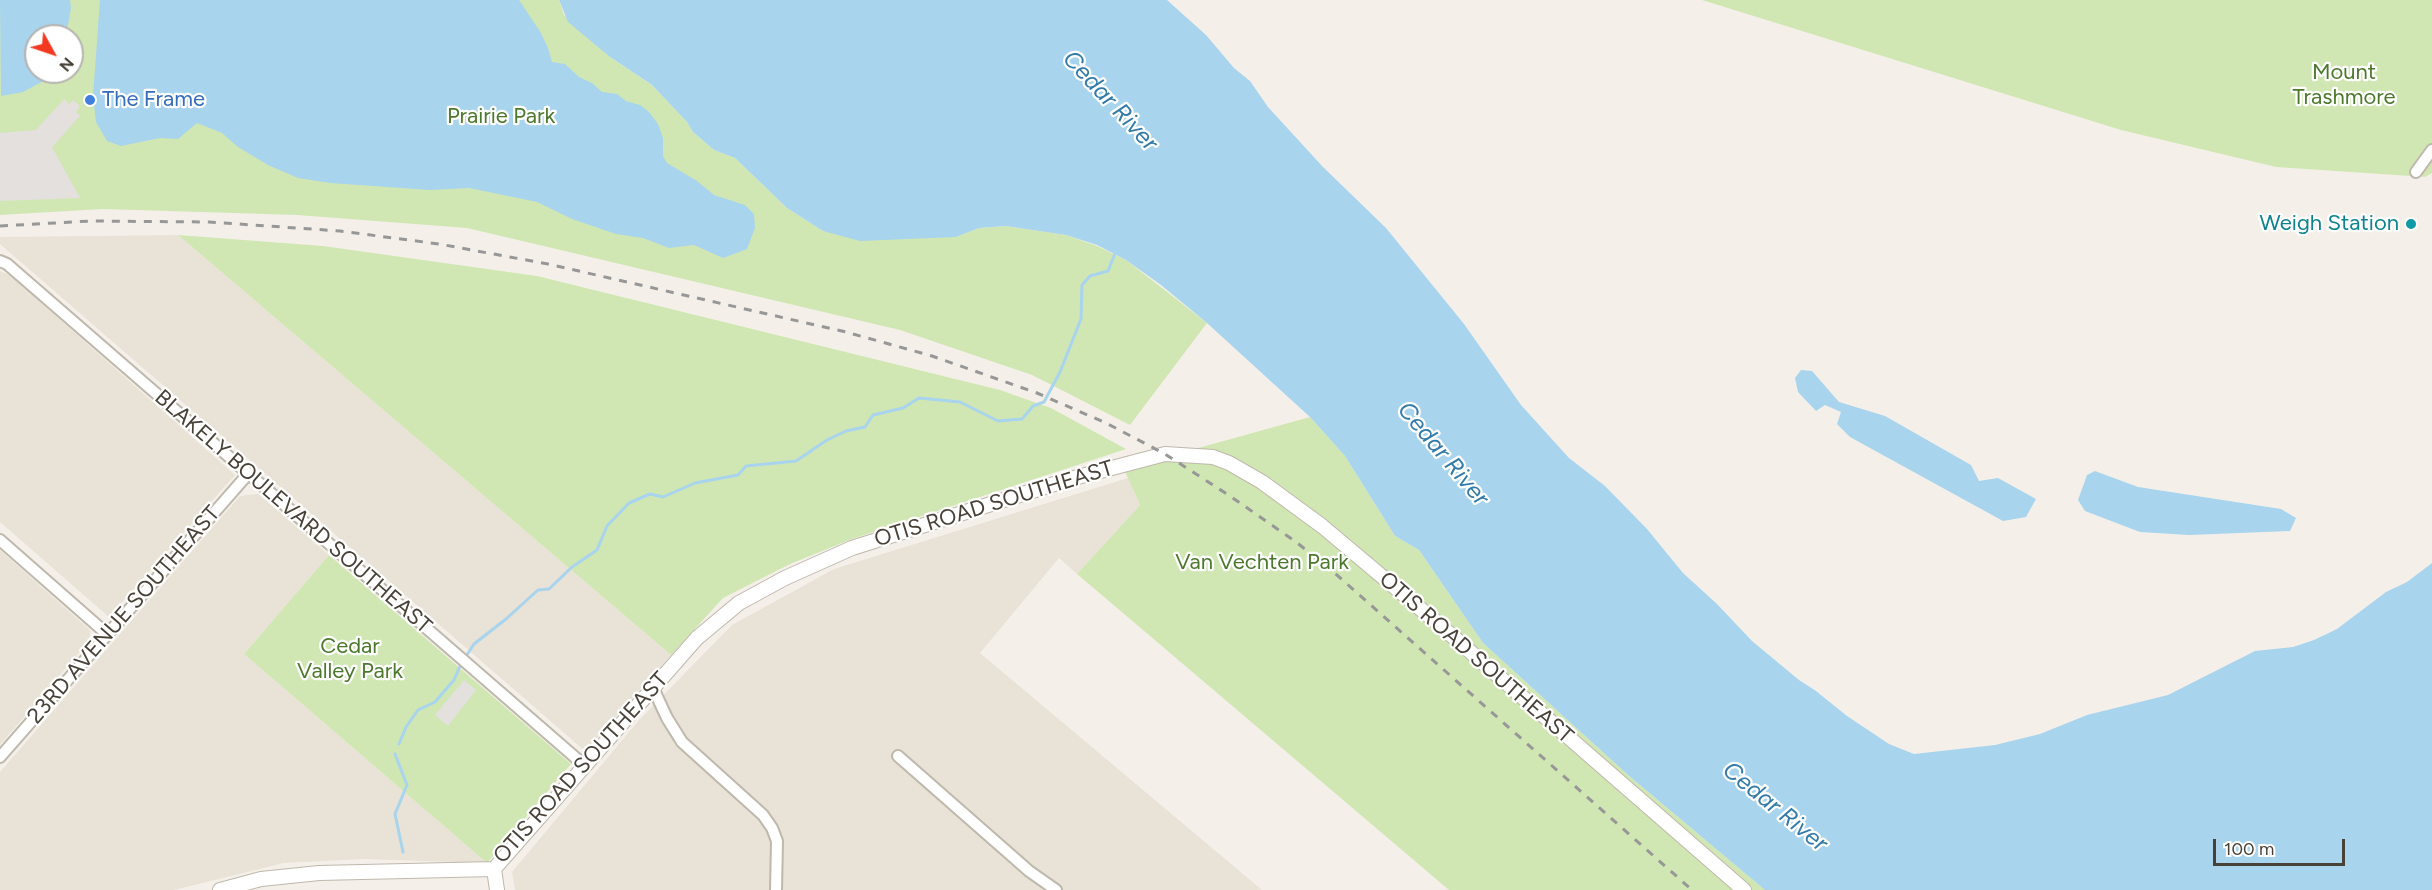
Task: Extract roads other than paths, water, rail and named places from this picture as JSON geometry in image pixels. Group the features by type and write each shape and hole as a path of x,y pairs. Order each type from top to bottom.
{"street":[{"path":"2416,172 2432,150"},
{"name":"BLAKELY BOULEVARD SOUTHEAST","path":"0,261 7,264 584,765"},
{"name":"OTIS ROAD SOUTHEAST","path":"220,890 261,879 319,873 494,869 697,638 739,603 785,578 852,548 1070,479 1165,454 1213,457 1262,482 1331,534 1436,621 1744,890"},
{"name":"23RD AVENUE SOUTHEAST","path":"0,757 248,474"},
{"path":"0,540 107,634"},
{"path":"653,688 667,718 682,742 763,815 772,828 777,841 776,890"},
{"path":"898,756 1029,871 1056,890"},
{"path":"494,869 497,890"}],"water":[{"path":"0,0 70,0 68,24 24,24 24,84 38,84 23,92 1,96"},
{"path":"100,0 519,0 541,33 552,62 565,64 579,77 592,83 602,92 617,94 649,112 658,124 663,138 663,156 667,163 697,181 714,195 745,205 754,214 755,228 747,249 723,258 694,245 669,248 643,238 616,234 572,219 537,202 469,188 430,190 330,183 298,178 268,165 238,147 222,133 197,123 178,139 160,138 121,146 107,141 96,122 93,96"},
{"name":"Cedar River","path":"559,0 1167,0 1206,35 1234,68 1250,81 1268,107 1323,167 1386,228 1464,324 1521,405 1569,458 1605,486 1647,529 1683,573 1752,641 1847,716 1889,744 1914,754 1995,745 2040,734 2087,715 2168,695 2255,651 2293,647 2337,629 2386,592 2407,582 2432,563 2432,890 1765,890 1628,775 1483,643 1419,550 1395,536 1345,456 1310,417 1207,323 1161,285 1126,260 1097,245 1066,235 1006,226 979,228 956,237 860,241 823,231 787,208 735,158 714,150 693,132 687,122 652,85 610,57 568,22"},
{"path":"1801,370 1812,371 1839,402 1885,416 1971,465 1979,481 1998,478 2036,499 2026,517 2003,521 1850,437 1837,424 1841,412 1825,405 1816,411 1798,392 1795,378"},
{"path":"2095,471 2138,487 2281,509 2296,518 2290,531 2189,535 2140,532 2085,511 2078,500 2087,475"}],"waterway":[{"path":"399,744 406,727 418,710 435,702 454,680 474,644 538,590 549,589 572,567 597,550 607,526 629,503 650,494 663,497 695,483 738,475 746,466 796,461 827,440 846,431 865,427 873,415 903,408 919,398 960,402 998,421 1022,419 1033,406 1044,402 1060,372 1081,319 1082,285 1090,276 1108,271 1116,251"},
{"path":"395,754 407,785 395,814 403,852"}],"railway":[{"path":"0,226 91,221 209,222 340,231 439,244 548,264 846,332 932,356 1037,393 1106,423 1165,454 1296,542 1329,568 1692,890"}],"place":[{"name":"The Frame","path":"90,100"},
{"name":"Weigh Station","path":"2411,224"}],"park label":[{"name":"Mount Trashmore","path":"2344,86"},
{"name":"Prairie Park","path":"501,117"},
{"name":"Van Vechten Park","path":"1262,563"},
{"name":"Cedar Valley Park","path":"350,660"}]}
